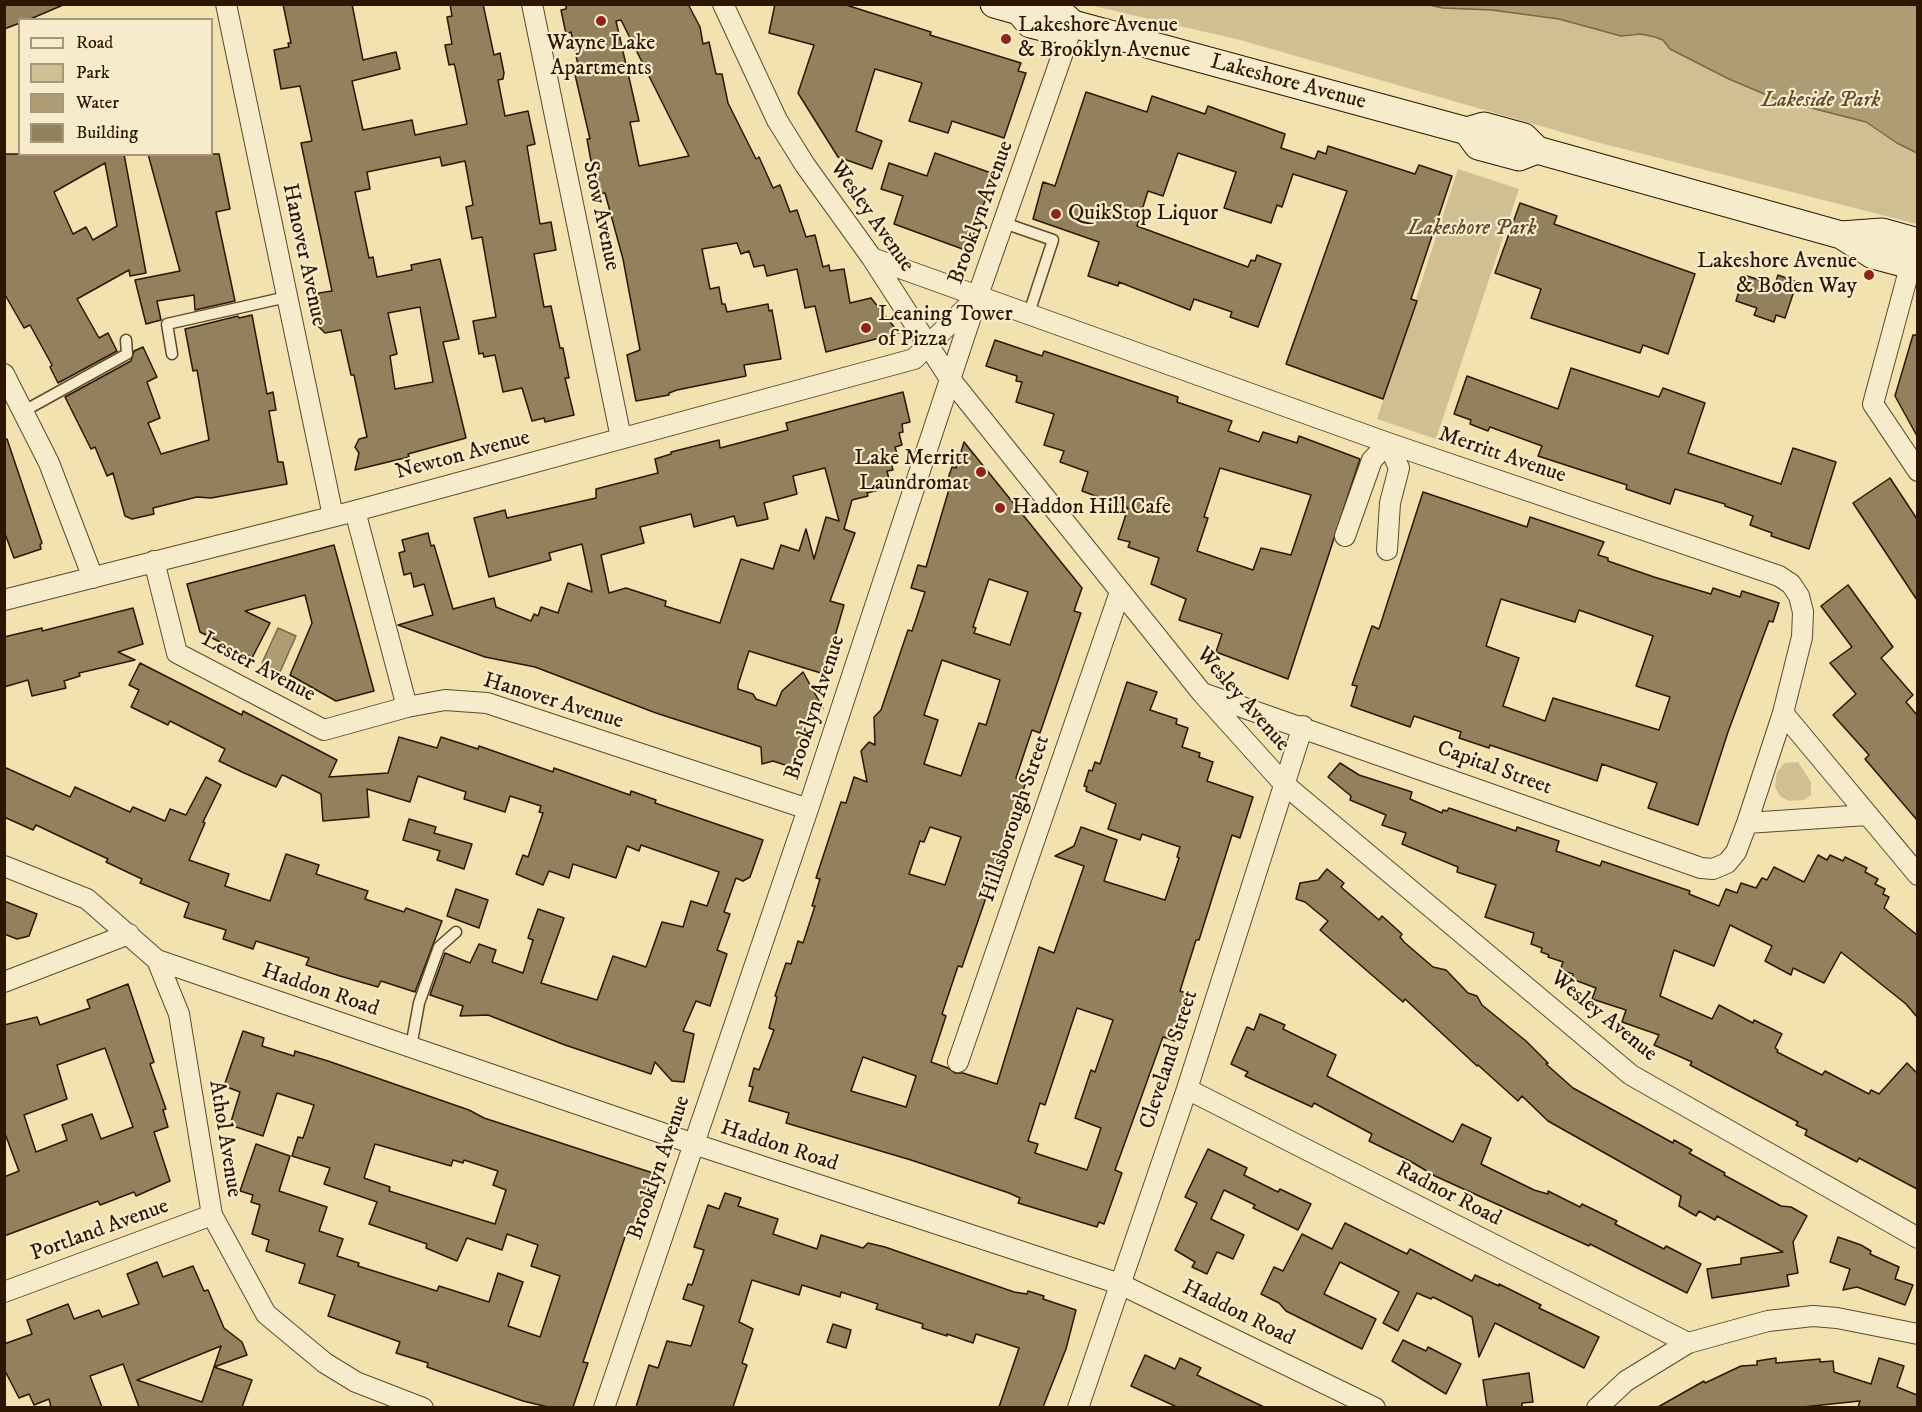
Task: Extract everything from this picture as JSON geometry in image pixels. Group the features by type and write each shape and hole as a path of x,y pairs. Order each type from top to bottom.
{"main road":[{"name":"Lakeshore Avenue","path":"1006,8 1036,5 1057,10 1073,24 1467,131 1478,146 1519,157 1537,150 1841,235 1873,255 1915,254"}],"street":[{"name":"Hanover Avenue","path":"226,4 333,516"},
{"name":"Stow Avenue","path":"532,4 621,438"},
{"name":"Wesley Avenue","path":"723,4 777,120 805,165 872,258 950,380 1202,693 1284,784 1631,1075 1917,1238"},
{"name":"Brooklyn Avenue","path":"604,1407 808,809 978,295 1073,24"},
{"path":"1915,254 1873,404 1917,471"},
{"name":"Merritt Avenue","path":"872,258 1388,443 1767,572 1791,584 1799,596 1803,612 1802,637 1783,713"},
{"name":"Newton Avenue","path":"4,600 355,511 914,359 978,295"},
{"path":"4,374 49,463 93,578"},
{"path":"1345,536 1372,460 1388,443 1399,468 1390,503 1387,550"},
{"path":"355,511 407,707"},
{"name":"Lester Avenue","path":"154,561 177,652 324,730 407,707"},
{"name":"Hillsborough Street","path":"958,1062 1120,592"},
{"name":"Capital Street","path":"1202,693 1303,726 1701,868 1713,869 1726,863 1736,852 1783,713"},
{"name":"Hanover Avenue","path":"407,707 445,700 487,703 808,809"},
{"path":"1783,713 1917,875"},
{"name":"Cleveland Street","path":"1078,1407 1186,1089 1303,726"},
{"path":"1747,823 1867,815"},
{"name":"Athol Avenue","path":"4,866 87,899 157,960 179,1014 212,1215 266,1314 325,1363 348,1377 423,1407"},
{"path":"4,982 129,934"},
{"name":"Haddon Road","path":"157,960 694,1144 1120,1284 1375,1407"},
{"name":"Radnor Road","path":"1186,1089 1688,1343"},
{"name":"Portland Avenue","path":"4,1292 212,1215"},
{"path":"1596,1407 1634,1376 1688,1343 1768,1321 1813,1316 1836,1318 1917,1334"}],"lane":[{"path":"1004,223 1053,240 1029,313"},
{"path":"172,354 167,324 287,297"},
{"path":"24,411 127,354 126,340"},
{"path":"411,1047 419,1003 439,947 456,932"}],"green space":[{"name":"Lakeside Park","path":"1089,5 1917,5 1917,224 1600,143 1240,40"},
{"name":"Lakeshore Park","path":"1458,169 1519,189 1436,439 1377,419"},
{"path":"1798,762 1811,782 1811,795 1804,800 1789,801 1780,796 1775,787 1777,772 1785,763"}],"water":[{"path":"1429,5 1917,5 1917,153 1897,143 1866,122 1776,99 1729,79 1670,49 1663,40 1655,37 1641,34 1621,36 1559,19"},
{"path":"278,628 296,636 280,672 262,663"}],"building":[{"path":"4,4 63,4 33,18 18,18 18,24 4,29"},
{"path":"283,4 352,4 363,60 396,52 400,69 352,81 363,130 412,120 415,135 467,124 455,67 454,64 449,65 445,45 452,44 447,17 452,16 450,4 483,4 494,55 500,53 504,73 503,79 498,80 505,116 528,111 535,144 527,146 540,224 551,222 556,250 534,254 544,307 551,306 560,348 563,348 569,378 565,378 574,415 545,422 544,418 532,421 522,388 503,392 495,355 484,357 483,353 479,354 473,321 496,317 482,237 472,239 466,207 473,205 465,161 442,166 440,157 367,172 370,189 355,192 369,258 373,257 377,277 412,270 411,265 440,259 459,339 443,342 466,438 408,454 409,457 355,470 359,453 355,447 359,439 367,437 354,375 351,375 341,330 325,333 317,325 320,320 318,308 311,302 319,293 332,291 301,143 312,141 300,86 281,89 274,50 289,47 288,43 291,43","holes":["420,307 433,382 395,389 390,356 397,354 388,313"]},
{"path":"566,4 688,4 700,27 703,44 709,42 716,74 722,74 728,103 756,159 759,157 773,188 780,185 790,212 797,210 806,237 815,235 823,267 829,265 830,271 844,269 850,303 871,298 899,333 826,352 815,306 805,308 797,269 767,276 764,265 754,267 749,251 741,254 737,243 702,249 710,289 719,287 722,304 725,304 727,312 768,304 769,311 772,310 781,359 744,365 746,376 636,401 627,355 640,350 623,259 605,193 600,194 596,171 593,172 587,139 590,139 573,66 578,65 571,32 566,34 561,10 566,9","holes":["621,20 689,156 639,166 630,122 639,121 616,21"]},
{"path":"775,4 843,4 931,32 930,35 1021,63 1018,71 1026,73 1004,138 952,121 948,133 909,121 922,83 875,69 856,131 882,141 872,169 838,157 798,93 814,45 769,33"},
{"path":"1086,92 1147,112 1152,96 1205,114 1208,106 1285,134 1281,148 1315,159 1318,151 1326,154 1328,146 1415,174 1419,165 1452,176 1411,299 1417,301 1383,399 1286,364 1347,191 1293,174 1282,207 1277,205 1271,223 1224,208 1236,172 1178,153 1163,196 1148,191 1137,226 1248,267 1251,260 1255,261 1257,255 1281,264 1258,327 1230,317 1232,312 1194,299 1190,310 1119,282 1118,286 1088,276 1099,242 1033,219 1043,182 1055,186"},
{"path":"935,153 994,174 968,251 894,224 903,196 881,189 889,163 927,176"},
{"path":"4,154 124,156 146,273 130,276 129,270 77,299 99,338 108,333 117,351 58,383 50,367 52,365 30,325 24,328 4,293","holes":["105,163 117,226 93,240 86,227 73,234 54,192"]},
{"path":"213,154 219,154 230,209 216,212 235,301 195,310 194,295 157,301 161,320 146,324 135,280 180,271 149,156 213,156"},
{"path":"1520,203 1557,216 1554,224 1695,274 1668,354 1643,345 1640,353 1531,318 1541,289 1495,273"},
{"path":"1744,275 1775,285 1778,275 1797,282 1785,318 1776,315 1774,322 1754,315 1757,308 1736,301"},
{"path":"252,315 267,394 273,392 276,410 269,411 278,462 283,462 287,484 211,498 197,497 153,508 154,514 132,519 125,516 113,473 107,476 95,447 91,449 65,397 131,361 134,351 143,347 157,377 147,382 160,418 148,423 161,454 209,440 197,370 193,371 185,329 238,316 239,318"},
{"path":"1913,335 1917,335 1917,436 1895,396"},
{"path":"995,340 1042,356 1044,351 1178,397 1177,402 1232,421 1228,431 1259,442 1263,432 1297,443 1299,436 1360,459 1288,679 1216,652 1222,634 1179,620 1186,599 1151,584 1159,558 1128,547 1130,542 1118,539 1128,508 1082,491 1088,472 1060,462 1064,451 1044,445 1054,414 1016,402 1022,382 1016,381 1017,376 986,366","holes":["1220,468 1311,495 1291,555 1261,548 1253,570 1197,551 1208,518 1204,517"]},
{"path":"1571,368 1659,397 1663,388 1705,403 1688,453 1781,484 1793,448 1836,462 1809,549 1771,536 1772,533 1750,525 1753,516 1725,506 1725,504 1675,489 1670,504 1626,489 1627,485 1538,456 1542,446 1490,427 1488,431 1470,424 1471,420 1454,414 1467,376 1558,409"},
{"path":"903,392 910,422 902,424 903,432 899,433 902,445 895,447 898,457 890,459 893,470 887,471 890,483 886,484 887,488 852,500 844,529 855,533 830,601 844,605 824,674 749,651 738,685 738,689 753,694 756,699 776,706 782,691 803,672 823,708 812,711 797,757 800,770 773,761 762,764 761,747 656,713 535,667 485,657 398,625 433,615 424,584 414,587 411,573 404,575 399,553 405,551 402,540 428,533 431,546 434,545 453,609 494,598 496,607 531,621 534,614 538,616 541,607 558,613 568,583 592,592 582,544 549,553 551,560 489,577 474,518 505,510 507,518 596,498 596,489 658,473 655,459 671,454 671,452 719,440 720,448 788,430 786,423","holes":["825,468 839,521 826,517 814,559 806,529 799,551 781,545 773,569 741,559 720,623 665,606 666,601 626,588 609,593 601,555 644,543 640,527 691,514 694,527 734,516 737,526 768,519 764,503 797,494 793,476"]},
{"path":"7,439 42,543 41,549 14,558 4,531 4,440"},
{"path":"964,442 1082,588 1074,611 1081,613 1040,733 1032,730 1016,778 1026,782 962,967 958,966 942,1014 946,1016 931,1062 955,1073 963,1073 997,1084 1039,947 1054,953 1084,866 1055,856 1074,846 1081,827 1117,840 1104,881 1165,900 1179,858 1177,857 1180,847 1142,834 1140,840 1108,829 1116,804 1086,791 1087,787 1084,786 1089,770 1092,771 1095,762 1100,764 1127,682 1157,692 1150,710 1177,719 1176,724 1188,728 1182,747 1200,753 1199,757 1213,762 1207,781 1253,797 1240,838 1232,835 1199,940 1196,940 1180,991 1191,995 1175,1041 1163,1037 1115,1170 1122,1173 1104,1224 1099,1222 1097,1227 1018,1203 1020,1198 1009,1193 911,1160 786,1123 789,1113 749,1101 753,1087 749,1086 754,1068 759,1070 774,1030 769,1028 777,997 775,996 786,963 791,964 798,941 803,943 815,906 812,906 820,879 816,878 841,802 846,803 854,777 867,782 861,751 869,742 875,745 874,717 881,710 908,630 912,631 925,592 911,588 918,565 926,567 950,486 946,484 952,467 956,468","holes":["989,579 1028,592 1010,645 974,633 976,628 973,627","942,660 1000,680 986,725 979,723 961,776 924,764 938,720 924,715","930,827 961,837 945,885 909,874 920,841 924,842","1077,1008 1113,1020 1095,1072 1091,1070 1075,1118 1101,1128 1087,1170 1035,1153 1038,1144 1028,1141 1040,1103 1045,1105","863,1057 916,1076 906,1107 851,1091"]},
{"path":"1890,478 1917,519 1917,600 1853,503"},
{"path":"1423,492 1527,527 1530,517 1604,542 1598,555 1608,558 1608,561 1654,577 1711,594 1713,588 1740,597 1742,591 1779,603 1773,622 1769,621 1728,732 1698,825 1648,808 1657,783 1602,764 1597,781 1490,745 1489,748 1459,738 1461,732 1414,716 1410,727 1351,706 1357,686 1352,685 1372,626 1379,629","holes":["1501,599 1575,622 1579,610 1653,636 1636,686 1670,697 1659,730 1553,698 1545,721 1503,706 1519,658 1486,646"]},
{"path":"334,545 374,691 336,701 290,675 312,623 305,595 245,611 270,623 252,658 200,632 187,584"},
{"path":"1848,585 1893,647 1881,658 1913,695 1906,702 1917,715 1917,820 1865,759 1869,755 1833,715 1856,694 1830,663 1852,647 1821,606"},
{"path":"133,608 143,644 118,652 135,660 79,673 80,676 64,681 66,688 32,696 28,680 4,687 4,637 42,628 42,631"},
{"path":"140,663 242,715 243,711 337,760 329,777 388,773 399,737 437,748 441,737 478,749 479,746 553,772 554,768 630,795 631,791 656,800 655,803 763,840 750,877 743,881 736,878 724,912 730,914 717,950 727,954 710,1006 696,1001 683,1031 694,1034 684,1082 672,1081 655,1062 651,1074 565,1045 488,1015 460,1016 463,1006 430,995 445,953 470,963 479,944 496,950 492,962 523,973 533,940 528,938 538,909 564,918 541,983 597,1000 613,956 646,967 662,922 683,927 691,901 707,906 719,872 641,845 639,851 627,846 616,878 573,864 569,878 549,871 543,885 516,874 523,855 528,857 543,813 539,812 541,806 510,796 505,812 464,799 466,792 418,776 410,802 367,789 369,817 323,821 321,794 282,775 276,787 242,772 219,761 225,749 170,721 168,725 131,707 139,690 129,685"},
{"path":"1340,763 1359,775 1412,792 1410,799 1442,813 1443,810 1447,811 1449,808 1516,831 1517,827 1559,841 1556,851 1600,866 1602,861 1690,891 1689,894 1719,906 1726,889 1737,893 1741,883 1756,888 1762,878 1767,880 1774,867 1804,882 1818,855 1827,860 1830,855 1843,861 1845,857 1867,868 1865,872 1878,879 1875,884 1885,889 1883,894 1889,897 1884,908 1917,935 1917,1017 1906,1004 1841,952 1824,983 1793,968 1791,975 1765,961 1772,946 1730,925 1714,966 1674,950 1660,996 1712,1019 1719,1005 1753,1023 1754,1020 1782,1034 1775,1048 1777,1052 1822,1075 1825,1071 1869,1094 1871,1090 1879,1094 1907,1063 1917,1073 1917,1189 1859,1158 1857,1162 1805,1135 1807,1130 1796,1125 1798,1122 1690,1065 1692,1062 1654,1045 1659,1035 1622,1022 1626,1010 1592,999 1596,988 1572,979 1573,974 1560,970 1563,962 1548,957 1549,955 1541,952 1542,948 1531,944 1534,933 1485,917 1496,885 1457,872 1458,867 1402,844 1406,833 1382,825 1386,815 1350,800 1351,796 1328,777"},
{"path":"4,767 70,797 75,787 130,812 133,807 165,821 170,809 186,815 206,777 221,785 203,822 205,823 189,860 229,874 225,886 270,901 286,854 319,865 316,874 368,891 365,899 404,912 406,908 442,921 415,992 381,981 378,987 340,976 306,965 309,958 256,941 253,949 223,939 226,930 184,917 189,903 140,883 142,879 106,862 108,859 36,825 33,830 4,817"},
{"path":"409,819 436,827 434,833 472,844 464,869 437,860 440,851 403,840"},
{"path":"1327,869 1344,883 1341,887 1379,920 1382,916 1402,934 1400,937 1404,942 1433,967 1446,970 1468,993 1477,996 1482,1005 1526,1041 1548,1063 1546,1064 1573,1088 1673,1143 1674,1140 1692,1150 1689,1153 1725,1173 1724,1175 1781,1206 1791,1207 1807,1216 1793,1242 1798,1273 1787,1275 1789,1286 1712,1298 1707,1269 1741,1264 1741,1258 1783,1252 1717,1216 1715,1220 1699,1211 1696,1216 1679,1206 1681,1196 1548,1121 1522,1096 1518,1101 1405,999 1403,1002 1320,930 1328,921 1305,902 1296,899 1300,883 1318,880"},
{"path":"456,889 488,900 479,928 447,916"},
{"path":"4,901 37,914 29,936 17,939 4,934"},
{"path":"128,984 154,1062 150,1064 166,1109 163,1110 168,1127 154,1132 170,1181 136,1196 134,1192 100,1205 98,1201 4,1236 4,1177 19,1171 4,1131 4,1025 37,1017 40,1025 90,1008 87,1000","holes":["105,1048 133,1127 101,1139 92,1114 62,1125 67,1140 36,1152 24,1115 67,1099 57,1065"]},
{"path":"1260,1014 1285,1025 1283,1029 1336,1055 1327,1076 1453,1142 1462,1124 1491,1138 1481,1164 1534,1190 1548,1194 1548,1191 1580,1207 1582,1204 1617,1221 1615,1224 1664,1249 1666,1246 1701,1264 1687,1293 1590,1244 1589,1246 1435,1176 1369,1141 1372,1134 1314,1103 1312,1107 1245,1076 1248,1072 1231,1064 1247,1027 1254,1030"},
{"path":"243,1031 264,1038 262,1046 294,1056 295,1051 328,1061 469,1110 484,1118 653,1173 635,1227 629,1225 583,1362 588,1363 573,1407 548,1407 523,1401 427,1367 428,1363 396,1353 400,1342 328,1316 335,1295 299,1283 305,1264 266,1251 269,1240 252,1234 260,1205 251,1202 253,1195 240,1191 256,1144 290,1156 279,1191 327,1207 319,1231 343,1239 337,1256 359,1263 358,1266 437,1291 439,1286 489,1302 498,1273 523,1282 508,1326 540,1337 560,1276 531,1266 538,1245 507,1234 502,1250 467,1238 457,1261 426,1248 427,1244 369,1224 377,1202 324,1184 330,1168 292,1156 298,1137 303,1138 314,1105 277,1093 263,1136 230,1125 240,1092 224,1086","holes":["375,1144 451,1166 453,1160 463,1163 464,1160 498,1171 493,1185 506,1190 495,1224 389,1191 390,1187 364,1178"]},
{"path":"1208,1149 1247,1168 1244,1175 1278,1192 1280,1189 1311,1204 1298,1230 1253,1208 1255,1205 1224,1190 1211,1219 1244,1235 1233,1259 1217,1252 1207,1274 1192,1267 1195,1262 1175,1250 1197,1203 1185,1197"},
{"path":"725,1193 741,1198 738,1206 778,1219 773,1234 817,1249 821,1235 863,1248 868,1243 885,1247 1014,1292 1027,1294 1028,1291 1044,1296 1043,1299 1076,1310 1066,1349 1043,1407 999,1407 1019,1348 976,1334 973,1343 947,1334 947,1336 922,1328 923,1324 876,1309 878,1304 841,1292 840,1297 802,1285 799,1295 752,1280 739,1322 753,1329 742,1363 747,1365 733,1407 636,1407 649,1365 658,1368 667,1341 691,1346 704,1306 683,1299 688,1284 692,1285 704,1250 694,1247 708,1205 719,1209"},
{"path":"1345,1223 1407,1254 1410,1249 1472,1281 1475,1275 1499,1286 1499,1284 1541,1305 1539,1308 1599,1337 1584,1368 1495,1323 1479,1357 1472,1317 1433,1297 1431,1299 1417,1293 1398,1331 1383,1323 1399,1292 1340,1262 1324,1294 1376,1319 1362,1349 1286,1311 1279,1303 1261,1294 1274,1267 1283,1271 1302,1234 1332,1249"},
{"path":"1838,1237 1861,1245 1871,1251 1870,1254 1899,1267 1895,1279 1913,1285 1905,1305 1857,1287 1843,1290 1850,1269 1830,1262"},
{"path":"157,1262 163,1277 193,1266 204,1291 208,1290 224,1328 242,1342 247,1355 214,1367 252,1380 242,1407 139,1407 123,1364 90,1376 102,1407 51,1407 49,1399 34,1405 29,1394 19,1398 4,1369 4,1344 32,1334 27,1320 68,1304 74,1319 99,1310 102,1317 139,1304 127,1274","holes":["221,1346 202,1402 137,1380"]},
{"path":"833,1324 851,1330 846,1348 827,1342"},
{"path":"1403,1340 1426,1351 1428,1347 1461,1364 1446,1394 1392,1361"},
{"path":"1145,1355 1175,1369 1180,1358 1201,1368 1197,1375 1264,1407 1177,1407 1131,1386"},
{"path":"1776,1358 1776,1363 1820,1359 1820,1362 1833,1361 1834,1372 1871,1384 1879,1358 1904,1366 1897,1387 1917,1395 1917,1407 1858,1407 1860,1401 1803,1407 1658,1407 1704,1381 1705,1383 1741,1366 1757,1365 1757,1361"},
{"path":"1529,1373 1533,1402 1522,1403 1522,1407 1487,1407 1483,1380"}],"place":[{"name":"Wayne Lake Apartments","path":"601,21"},
{"name":"Lakeshore Avenue & Brooklyn Avenue","path":"1006,39"},
{"name":"QuikStop Liquor","path":"1056,214"},
{"name":"Lakeshore Avenue & Boden Way","path":"1869,275"},
{"name":"Leaning Tower of Pizza","path":"866,328"},
{"name":"Lake Merritt Laundromat","path":"981,472"},
{"name":"Haddon Hill Cafe","path":"1000,508"}]}
